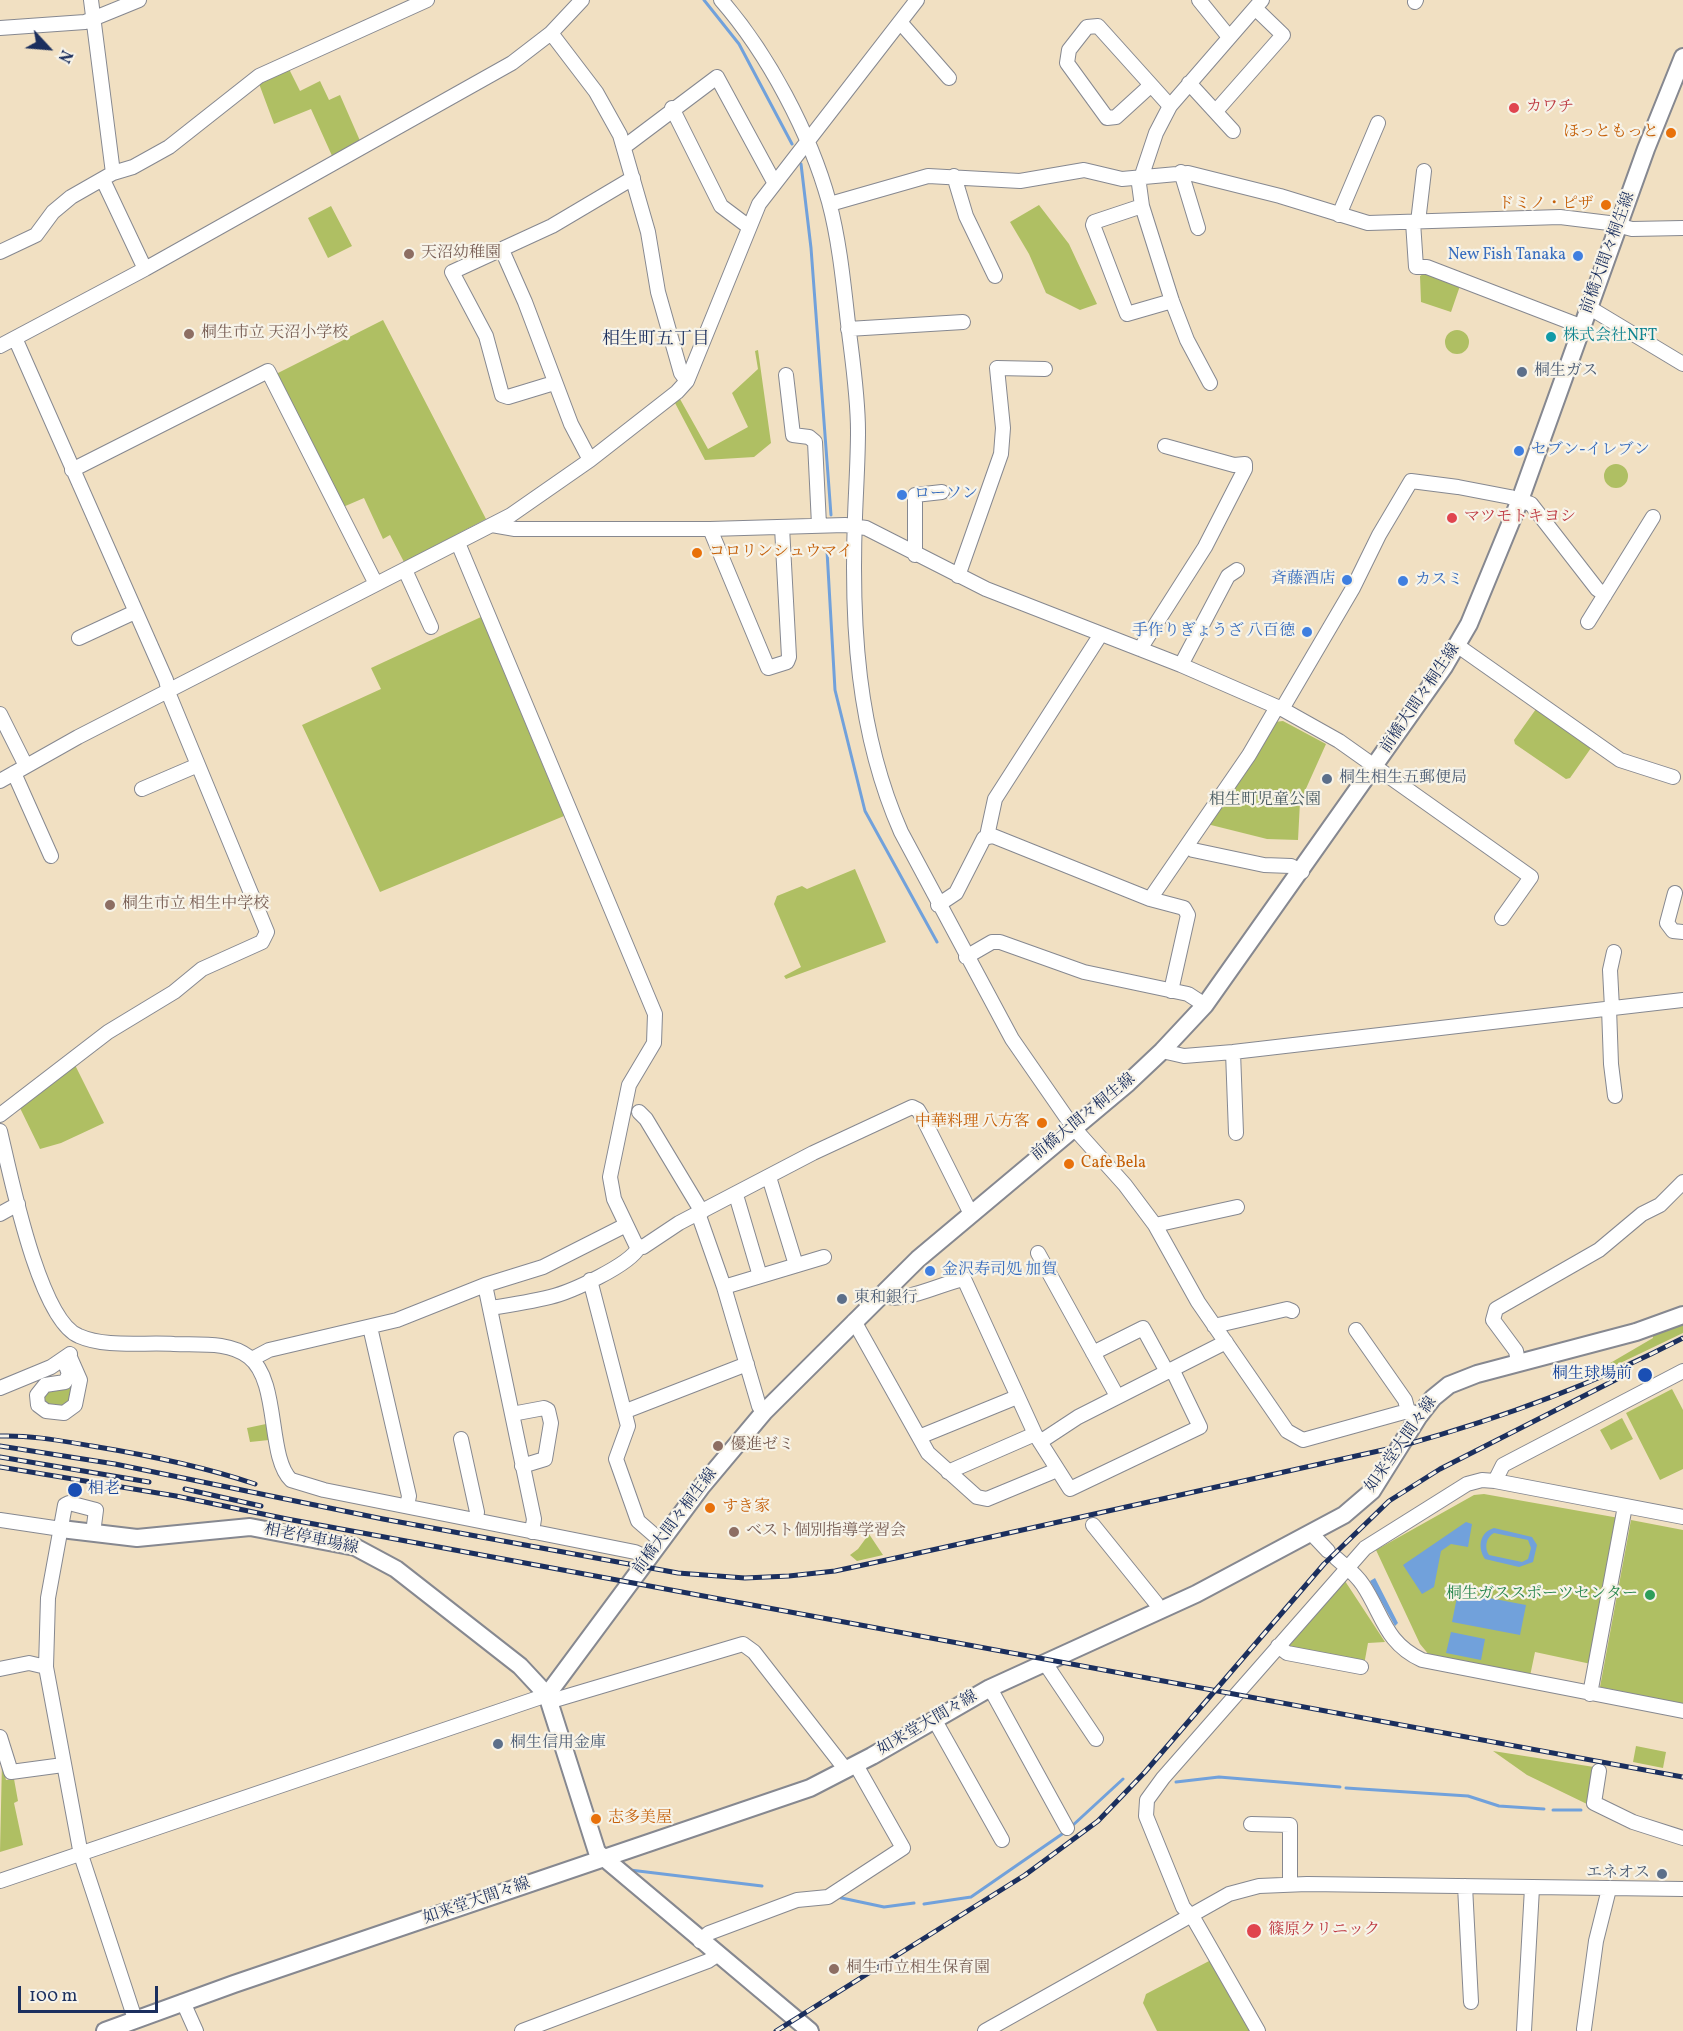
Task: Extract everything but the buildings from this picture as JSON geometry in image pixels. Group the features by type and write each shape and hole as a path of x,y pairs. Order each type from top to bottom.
{"main road":[{"name":"前橋大間々桐生線","path":"547,1695 711,1474 764,1412 882,1294 970,1212 1162,1051 1205,1005 1302,872 1458,646 1520,500 1646,149 1683,57"},
{"name":"如来堂大間々線","path":"105,2031 183,2002 810,1788 990,1688 1160,1611 1311,1533 1353,1508 1372,1491 1414,1413 1449,1385 1518,1362 1629,1334 1683,1315"},
{"name":"相老停車場線","path":"61,1529 148,1538 250,1527 354,1547 396,1569 520,1666 547,1695"},
{"path":"547,1695 594,1846 602,1859 810,2031"}],"street":[{"path":"91,0 108,177 146,269"},
{"path":"0,28 51,26 94,20 139,0"},
{"path":"0,252 36,235 61,204 108,177 133,167 169,147 259,76 427,0"},
{"path":"0,346 146,269 512,63 551,33 582,0"},
{"path":"721,0 757,46 807,141 830,204 848,329 858,427 855,525 859,687 871,746 893,813 938,905 1012,1040 1073,1127 1125,1185 1155,1225 1214,1326 1287,1431 1299,1440 1414,1413 1356,1330"},
{"path":"0,781 169,690 492,525 550,490 674,395 687,381 748,227 774,182 917,0"},
{"path":"1199,0 1229,37"},
{"path":"1210,383 1187,340 1172,301 1142,206 1139,189 1141,177 1161,122 1170,106 1259,4 1283,35 1216,111"},
{"path":"900,22 949,78"},
{"path":"1150,86 1110,120 1104,116 1066,63 1067,55 1088,27 1095,24 1170,106"},
{"path":"551,33 609,112 624,147 648,232 661,302 681,373 687,381"},
{"path":"624,147 672,108 717,77 774,182"},
{"path":"1189,83 1233,131"},
{"path":"672,108 721,206 748,227"},
{"path":"1339,215 1378,123"},
{"path":"830,204 922,177 954,176 1020,181 1084,170 1113,178 1181,172 1235,183 1368,223 1560,217 1639,230 1683,228"},
{"path":"1424,171 1416,222 1416,267 1427,267 1582,327"},
{"path":"1181,172 1198,228"},
{"path":"954,176 966,216 995,276"},
{"path":"554,383 508,398 502,395 486,336 452,272 552,226 633,178"},
{"path":"1142,206 1094,222 1093,225 1127,314 1130,316 1172,301"},
{"path":"502,250 525,302 571,424 590,460"},
{"path":"1590,308 1683,364"},
{"path":"848,329 963,322"},
{"path":"0,1115 108,1032 174,992 202,969 262,942 267,932 169,690 15,338"},
{"path":"958,576 1001,454 1003,428 997,368 1045,369"},
{"path":"72,470 268,371 376,584"},
{"path":"786,375 793,435 809,436 815,442 819,525"},
{"path":"1140,649 1205,547 1245,469 1245,464 1234,465 1165,446"},
{"path":"1150,899 1280,708 1353,588 1409,482 1458,487 1520,500 1534,508 1597,589 1605,595"},
{"path":"915,555 915,495 942,492"},
{"path":"1588,622 1653,517"},
{"path":"492,525 515,529 710,529 855,525 958,576 1181,665 1280,708 1333,737 1531,877 1502,918"},
{"path":"710,529 768,668 772,668 787,662 789,657 782,527"},
{"path":"458,543 655,1014 654,1043 629,1085 611,1169 614,1199 639,1247"},
{"path":"405,570 431,627"},
{"path":"1181,665 1228,576 1237,570"},
{"path":"79,638 135,612"},
{"path":"938,905 956,893 987,836 995,800 1101,634"},
{"path":"1458,646 1620,760 1673,777"},
{"path":"0,714 51,856"},
{"path":"142,789 198,765"},
{"path":"987,836 1187,911 1171,991"},
{"path":"1187,846 1193,850 1254,862 1292,866 1302,872"},
{"path":"1675,893 1667,922 1673,931 1683,932"},
{"path":"966,957 992,942 1000,942 1084,972 1188,994 1205,1005"},
{"path":"1614,952 1610,970 1610,1008 1611,1064 1615,1096"},
{"path":"1162,1051 1184,1056 1233,1052 1683,1000"},
{"path":"1233,1052 1236,1132"},
{"path":"490,1308 552,1297 590,1280 633,1256 639,1247 649,1244 704,1211 813,1153 912,1107 918,1110 925,1122 970,1212"},
{"path":"639,1112 646,1119 704,1211 759,1406 764,1412"},
{"path":"0,1131 3,1155 34,1263 63,1324 80,1337 106,1342 217,1346 239,1351 252,1359 265,1384 283,1468 291,1480 635,1552 648,1558"},
{"path":"769,1177 796,1265"},
{"path":"1518,1362 1516,1351 1493,1320 1496,1308 1599,1250 1642,1214 1660,1205 1683,1182"},
{"path":"736,1195 760,1276"},
{"path":"0,1214 18,1204"},
{"path":"1155,1225 1237,1207"},
{"path":"252,1359 269,1350 397,1320 485,1285 555,1263 626,1225"},
{"path":"1038,1253 1117,1396"},
{"path":"724,1287 824,1257"},
{"path":"882,1294 887,1298 900,1298 963,1279 1017,1397 1038,1438 1070,1489 1200,1427 1170,1370 1143,1328 1094,1353"},
{"path":"590,1280 626,1411 628,1430 616,1459 639,1521 661,1541"},
{"path":"485,1285 534,1519 532,1532"},
{"path":"1214,1326 1287,1309 1292,1311"},
{"path":"855,1321 928,1453 982,1500 1057,1470"},
{"path":"369,1327 409,1496 407,1506"},
{"path":"0,1388 66,1358 80,1337"},
{"path":"948,1472 1038,1438 1226,1342"},
{"path":"626,1411 747,1364"},
{"path":"1495,1481 1503,1465 1683,1371"},
{"path":"919,1437 1017,1397"},
{"path":"512,1414 544,1408 548,1410 551,1423 545,1459 522,1466"},
{"path":"461,1439 477,1512 476,1520"},
{"path":"1258,2031 1189,1915 1146,1816 1146,1800 1347,1568 1384,1535 1467,1484 1482,1480 1495,1481 1683,1517"},
{"path":"93,1533 96,1510 69,1503 65,1505 48,1598 46,1666 81,1855 135,2019"},
{"path":"1590,1694 1625,1506"},
{"path":"0,1520 61,1529"},
{"path":"1093,1525 1156,1602 1160,1611"},
{"path":"1311,1533 1363,1585 1392,1638 1413,1656 1432,1664 1683,1711"},
{"path":"0,1881 547,1695 558,1699 746,1645 851,1767 903,1848 828,1898 805,1899 780,1906 709,1933 700,1941"},
{"path":"1278,1646 1287,1653 1361,1667"},
{"path":"0,1669 29,1663 46,1666"},
{"path":"1045,1663 1096,1739"},
{"path":"990,1688 1067,1828"},
{"path":"934,1719 1002,1840"},
{"path":"0,1737 10,1772 63,1765"},
{"path":"1599,1771 1594,1803 1633,1822 1683,1838"},
{"path":"1251,1824 1290,1826 1290,1884"},
{"path":"985,2031 1189,1915 1245,1888 1290,1884 1683,1889"},
{"path":"1465,1886 1471,2002"},
{"path":"1524,2031 1532,1888"},
{"path":"1584,2029 1596,1941 1609,1888"},
{"path":"522,2031 708,1961 717,1954"},
{"path":"183,2002 196,2031"}],"green space":[{"path":"288,67 300,91 320,81 329,100 340,95 361,143 333,158 311,109 274,124 258,81"},
{"path":"1039,205 1069,244 1097,304 1080,310 1046,293 1029,254 1010,222"},
{"path":"331,206 352,246 328,258 308,218"},
{"path":"1428,271 1461,283 1451,312 1421,302 1420,276"},
{"path":"383,320 486,519 404,562 390,535 383,539 364,498 343,507 278,377 278,373"},
{"path":"1457,330 1466,333 1469,342 1466,351 1457,354 1448,351 1445,342 1448,333"},
{"path":"758,350 771,443 754,457 705,460 675,403 680,399 708,449 748,427 732,393 758,369 755,351"},
{"path":"1616,464 1624,468 1628,476 1624,484 1616,488 1608,484 1604,476 1608,468"},
{"path":"481,617 564,816 380,892 302,725 381,689 371,668"},
{"path":"1540,708 1591,748 1570,778 1566,779 1515,744 1514,740 1536,709"},
{"name":"相生町児童公園","path":"1283,721 1326,744 1300,802 1298,840 1267,839 1207,824 1274,722"},
{"path":"855,869 886,942 786,979 784,976 801,967 774,904 777,896 802,886 807,889"},
{"path":"74,1063 104,1123 61,1143 40,1149 20,1108"},
{"path":"1683,1320 1683,1333 1589,1378 1588,1376 1653,1338 1652,1332"},
{"path":"74,1377 71,1403 57,1407 43,1401 45,1391"},
{"path":"1672,1389 1683,1410 1683,1469 1660,1480 1626,1413"},
{"path":"1622,1418 1633,1439 1611,1450 1600,1430"},
{"path":"266,1424 269,1440 250,1442 247,1428"},
{"path":"1484,1494 1619,1518 1591,1664 1535,1652 1530,1676 1430,1656 1420,1644 1376,1550 1474,1495"},
{"name":"桐生ガススポーツセンター","path":"1631,1520 1683,1530 1683,1704 1600,1687"},
{"path":"869,1534 883,1555 857,1561 850,1555 858,1549"},
{"path":"1345,1581 1385,1642 1368,1643 1364,1665 1288,1647"},
{"path":"1636,1746 1666,1752 1663,1768 1633,1762"},
{"path":"1493,1751 1594,1767 1589,1805 1527,1775"},
{"path":"2,1761 6,1780 14,1779 18,1801 14,1803 23,1845 0,1852"},
{"path":"1211,1960 1252,2031 1157,2031 1143,2003 1146,1994"}],"water":[{"path":"1466,1522 1472,1524 1468,1547 1451,1544 1441,1551 1434,1587 1422,1594 1403,1565"},
{"path":"1494,1528 1532,1537 1537,1545 1533,1562 1519,1567 1485,1559 1481,1550 1481,1540 1489,1530","holes":["1494,1533 1528,1540 1531,1548 1528,1559 1522,1562 1489,1555 1487,1549 1488,1540"]},
{"path":"1375,1578 1398,1623 1395,1626 1370,1581"},
{"path":"1458,1592 1526,1605 1520,1635 1452,1622"},
{"path":"1451,1632 1485,1639 1481,1660 1446,1653"}],"waterway":[{"path":"704,0 739,44 792,144"},
{"path":"801,164 811,248 831,515"},
{"path":"827,551 835,690 865,811 937,942"},
{"path":"1176,1782 1219,1777 1340,1787"},
{"path":"1072,1826 1123,1779"},
{"path":"1346,1788 1468,1796 1499,1806 1544,1809"},
{"path":"1553,1810 1581,1810"},
{"path":"924,1904 971,1897 1065,1832"},
{"path":"630,1870 762,1886"},
{"path":"837,1897 884,1907 914,1903"}],"railway":[{"path":"0,1446 115,1464 383,1519 678,1573 745,1578 789,1576 835,1571 1401,1446 1545,1400 1615,1371 1683,1338"},
{"path":"776,2031 1025,1875 1098,1821 1145,1772 1324,1564 1389,1501 1440,1469 1621,1377"},
{"path":"0,1436 23,1436 133,1453 195,1466 255,1484"},
{"path":"0,1457 149,1482"},
{"path":"0,1467 176,1496 287,1519 1683,1777"},
{"path":"185,1489 261,1506"}],"place":[{"name":"カワチ","path":"1514,108"},
{"name":"ほっともっと","path":"1671,133"},
{"name":"ドミノ・ピザ","path":"1606,205"},
{"name":"天沼幼稚園","path":"409,254"},
{"name":"New Fish Tanaka","path":"1578,256"},
{"name":"桐生市立 天沼小学校","path":"189,334"},
{"name":"株式会社NFT","path":"1551,337"},
{"name":"桐生ガス","path":"1522,372"},
{"name":"セブン-イレブン","path":"1519,451"},
{"name":"ローソン","path":"902,495"},
{"name":"マツモトキヨシ","path":"1452,518"},
{"name":"コロリンシュウマイ","path":"697,553"},
{"name":"斉藤酒店","path":"1347,580"},
{"name":"カスミ","path":"1403,581"},
{"name":"手作りぎょうざ 八百徳","path":"1307,632"},
{"name":"桐生相生五郵便局","path":"1327,779"},
{"name":"桐生市立 相生中学校","path":"110,905"},
{"name":"中華料理 八方客","path":"1042,1123"},
{"name":"Cafe Bela","path":"1069,1164"},
{"name":"金沢寿司処 加賀","path":"930,1271"},
{"name":"東和銀行","path":"842,1299"},
{"name":"桐生球場前","path":"1645,1375"},
{"name":"優進ゼミ","path":"718,1446"},
{"name":"相老","path":"75,1490"},
{"name":"すき家","path":"710,1508"},
{"name":"ベスト個別指導学習会","path":"734,1532"},
{"name":"桐生ガススポーツセンター","path":"1650,1595"},
{"name":"桐生信用金庫","path":"498,1744"},
{"name":"志多美屋","path":"596,1819"},
{"name":"エネオス","path":"1662,1874"},
{"name":"篠原クリニック","path":"1254,1931"},
{"name":"桐生市立相生保育園","path":"834,1969"}],"district":[{"name":"相生町五丁目","path":"656,341"}]}
